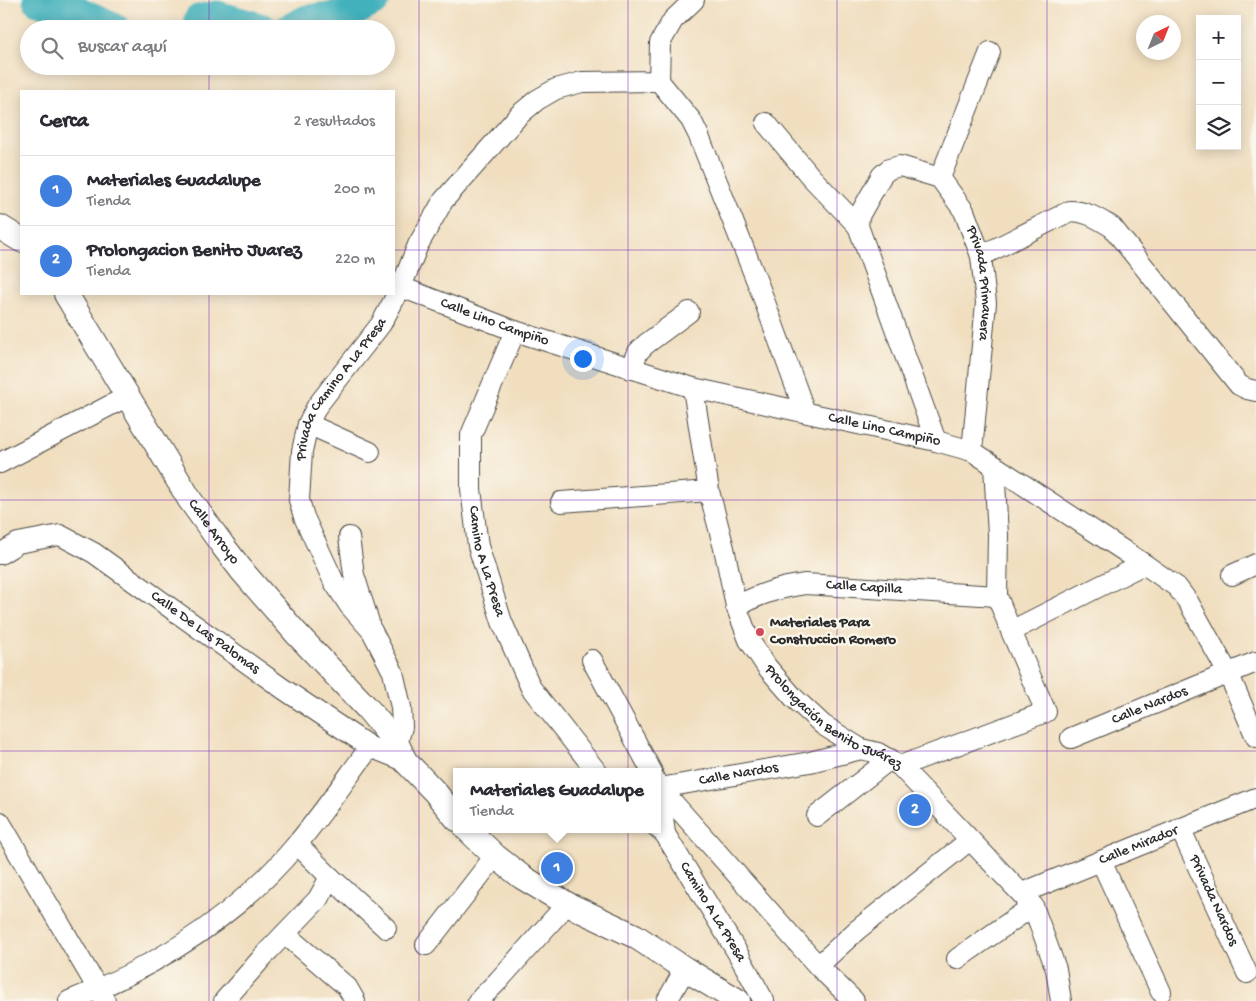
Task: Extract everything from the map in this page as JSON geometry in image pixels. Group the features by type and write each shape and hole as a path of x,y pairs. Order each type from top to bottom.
{"street":[{"path":"694,0 674,20 660,43 660,81 691,120 698,134 760,289 805,412"},
{"path":"858,226 859,216 882,175 889,169 900,166 940,178 990,52"},
{"name":"Privada Camino A La Presa","path":"401,752 402,707 393,672 372,632 334,582 304,517 299,500 302,450 308,424 317,406 381,324 401,287 418,245 443,201 518,115 537,100 556,89 582,82 660,81"},
{"path":"766,123 811,177 858,226 936,441"},
{"name":"Privada Primavera","path":"940,178 964,211 981,256 986,303 972,451"},
{"path":"981,256 1070,211 1080,211 1096,217 1112,228 1239,385 1256,391"},
{"path":"0,227 20,239"},
{"name":"Calle Lino Campiño","path":"401,287 515,331 693,388 936,441 972,451 1144,564 1177,588 1189,603 1229,675 1256,737"},
{"name":"Calle Arroyo","path":"67,295 190,500 243,572 296,633 367,708 401,752"},
{"path":"631,368 638,352 646,344 688,312"},
{"name":"Camino A La Presa","path":"515,331 471,435 471,489 478,546 502,622 531,688 594,768"},
{"name":"Prolongación Benito Juárez","path":"693,388 708,491 736,606 754,647 767,667 794,698 824,725 861,749 878,753 895,763 1027,900 1056,969 1061,1001"},
{"path":"0,463 128,396"},
{"path":"308,424 370,452"},
{"path":"817,816 895,763 1046,712 998,596 998,535 994,466"},
{"path":"561,502 708,491"},
{"name":"Calle De Las Palomas","path":"0,554 18,543 60,535 94,553 282,688 370,747 401,752"},
{"path":"349,537 354,575 372,632"},
{"path":"1011,631 1144,564"},
{"path":"1232,575 1256,564"},
{"name":"Calle Capilla","path":"736,606 766,592 782,587 805,584 998,596"},
{"path":"592,660 649,768"},
{"name":"Calle Nardos","path":"1071,738 1229,675 1256,662"},
{"path":"69,1001 102,995 218,920 259,884 297,844 370,747"},
{"name":"Calle Nardos","path":"661,780 810,762 861,749"},
{"path":"401,752 453,813"},
{"path":"661,787 818,966 854,1001"},
{"name":"Calle Mirador","path":"957,959 1027,900 1101,861 1256,798"},
{"path":"0,822 102,995"},
{"name":"Privada Nardos","path":"1180,828 1247,973"},
{"name":"Camino A La Presa","path":"661,830 737,952 764,1001"},
{"path":"471,833 495,856 522,877 567,904 635,936 738,1001"},
{"path":"818,966 857,930 970,840"},
{"path":"297,844 386,928"},
{"path":"426,945 495,856"},
{"path":"1101,861 1161,992"},
{"path":"224,1001 318,899 330,877"},
{"path":"486,999 567,904"},
{"path":"284,934 348,987 354,1001"},
{"path":"667,1001 685,969"}],"waterway":[{"path":"38,0 95,20"},
{"path":"307,20 349,14 375,0"},
{"path":"199,20 217,16 231,20"}],"place":[{"name":"Materiales Para Construccion Romero","path":"760,632"},
{"name":"Prolongacion Benito Juarez","path":"915,810"},
{"name":"Materiales Guadalupe","path":"557,868"}]}
